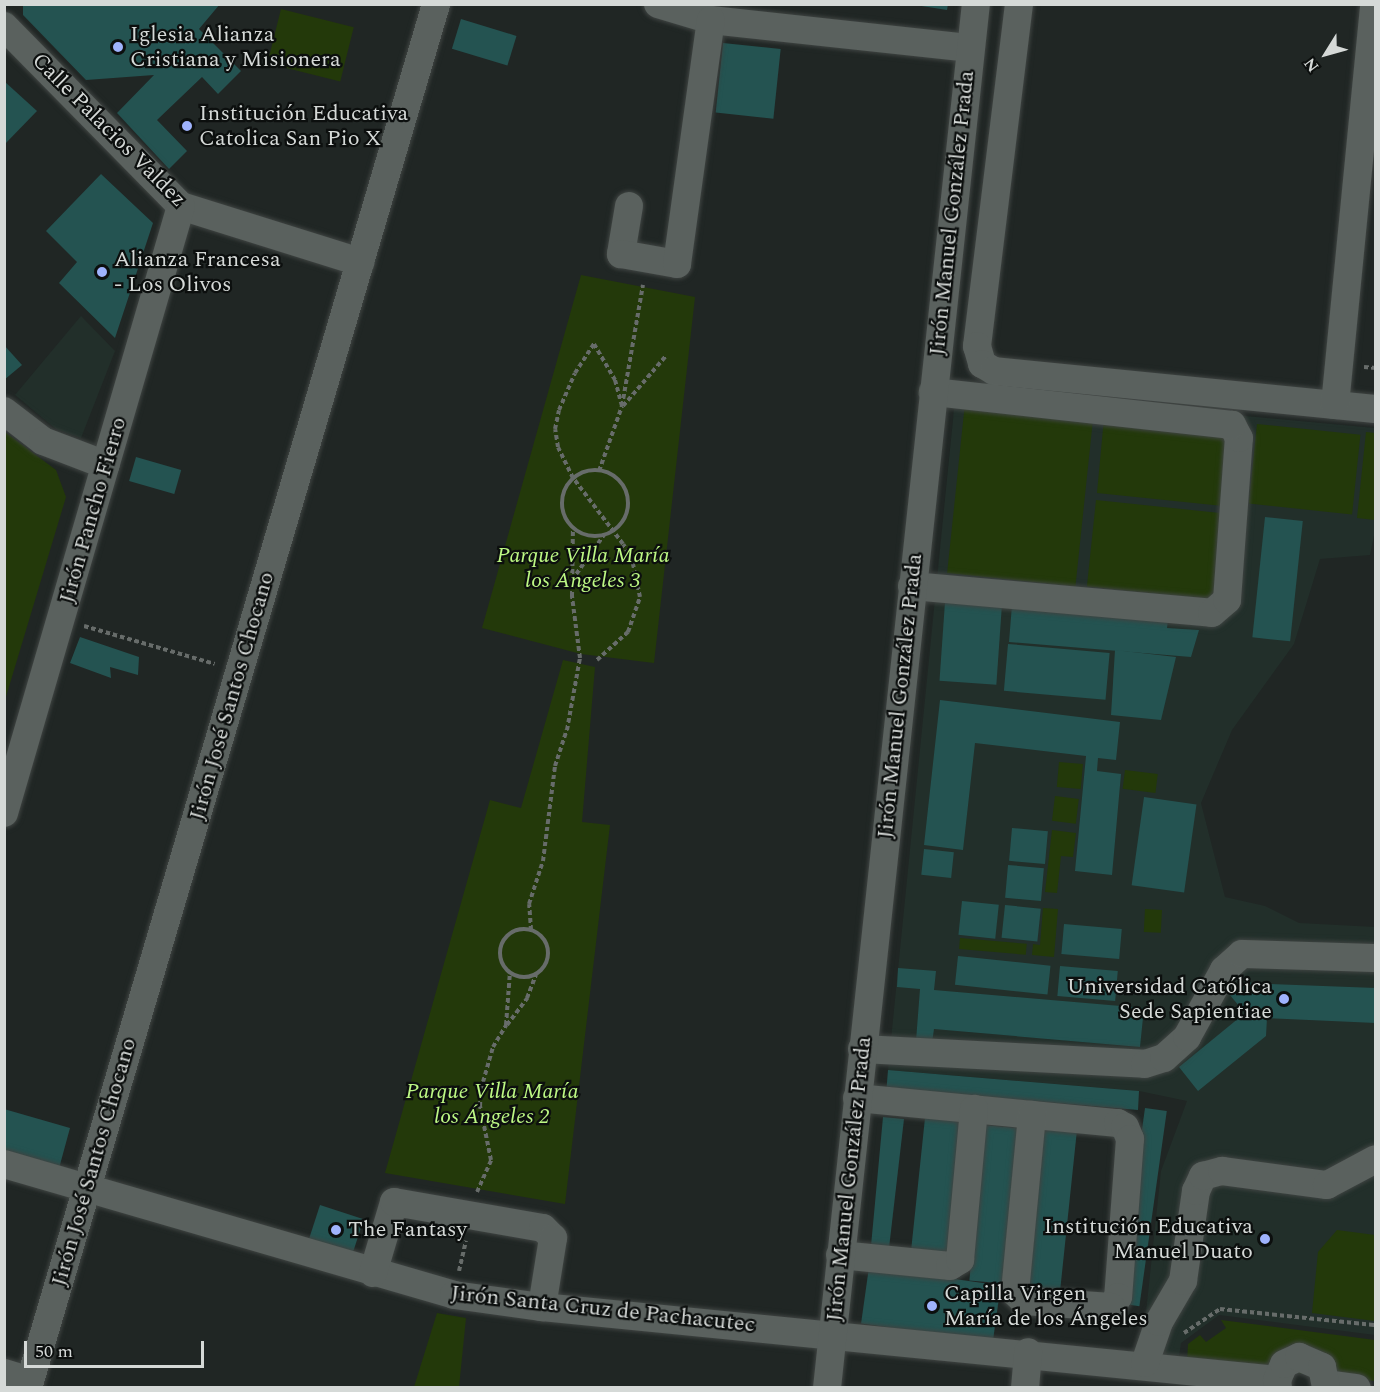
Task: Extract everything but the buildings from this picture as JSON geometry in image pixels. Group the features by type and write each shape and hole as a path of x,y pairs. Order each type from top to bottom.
{"street":[{"name":"Jirón José Santos Chocano","path":"21,1380 86,1189 436,4"},
{"path":"658,4 711,20 970,48"},
{"name":"Jirón Manuel González Prada","path":"826,1388 976,4"},
{"path":"1019,4 977,346 982,364 994,371 1376,409"},
{"path":"1335,405 1374,4"},
{"path":"629,206 621,254 677,264 711,20"},
{"name":"Calle Palacios Valdez","path":"4,26 182,206 360,262"},
{"name":"Jirón Pancho Fierro","path":"4,813 182,206"},
{"path":"912,586 1212,613 1227,600 1239,438 1232,425 933,392"},
{"path":"4,411 36,437 106,465"},
{"path":"862,1049 1145,1064 1164,1058 1187,1037 1224,970 1242,954 1376,958"},
{"path":"857,1098 1118,1123 1128,1131 1118,1297 1111,1307 1024,1300 1015,1292 1032,1115"},
{"path":"840,1255 950,1266 960,1260 974,1109"},
{"path":"1145,1364 1159,1322 1183,1281 1196,1191 1203,1176 1222,1171 1327,1185 1376,1159"},
{"name":"Jirón Santa Cruz de Pachacutec","path":"4,1164 373,1273 454,1294 542,1307 1145,1364 1277,1384"},
{"path":"373,1273 389,1206 394,1202 472,1215 550,1232 553,1238 542,1307"},
{"path":"1025,1388 1028,1352"},
{"path":"1277,1384 1284,1364 1299,1357 1316,1362 1326,1386 1357,1388"}],"path":[{"path":"599,471 622,406 643,285"},
{"path":"597,660 628,632 640,597 632,560 614,530 573,478 558,447 555,429 566,390 594,344 615,380 622,406"},
{"path":"622,406 665,357"},
{"path":"599,471 613,476 626,493 626,513 614,530 604,534 588,535 573,528 566,518 562,503 573,478 599,471"},
{"path":"531,930 530,904 543,861 555,766 567,730 580,658 572,581 573,528"},
{"path":"572,581 604,534"},
{"path":"61,620 239,670"},
{"path":"454,1294 472,1215 491,1160 480,1106 481,1089 494,1047 506,1025 527,998 548,953 543,939 531,930 516,931 504,940 500,954 510,972 506,1025"},
{"path":"510,972 523,977 537,973"},
{"path":"1173,1369 1178,1337 1220,1309 1376,1325"}],"shaded area":[{"path":"81,316 115,351 81,438 56,429 15,395"},
{"path":"956,389 1375,428 1376,526 1370,555 1320,559 1294,644 1232,730 1201,803 1225,897 1265,906 1299,923 1375,927 1375,1335 1219,1315 1181,1343 1179,1357 1164,1356 1165,1349 1138,1339 1144,1331 1161,1171 1187,1101 1139,1091 888,1070"}],"green space":[{"path":"281,9 354,27 340,81 267,63"},
{"name":"Parque Villa María los Ángeles 3","path":"581,275 695,297 654,663 581,654 482,628"},
{"path":"965,403 1093,416 1075,587 947,573"},
{"path":"1104,418 1220,430 1229,442 1223,506 1097,493"},
{"path":"1257,424 1360,435 1352,514 1249,504"},
{"path":"5,432 56,470 66,497 5,700"},
{"path":"1366,432 1375,433 1375,520 1357,518"},
{"path":"1096,500 1222,513 1213,600 1087,587"},
{"name":"Parque Villa María los Ángeles 2","path":"563,660 595,667 582,822 610,825 565,1204 385,1173 490,800 521,808"},
{"path":"1059,762 1083,764 1081,789 1057,787"},
{"path":"1125,770 1158,774 1155,793 1123,789"},
{"path":"1055,796 1079,799 1076,824 1052,821"},
{"path":"1052,830 1076,833 1073,857 1061,856 1057,893 1045,892"},
{"path":"1043,908 1058,909 1054,957 1032,955 1033,944 1040,945"},
{"path":"1145,909 1162,910 1161,933 1144,932"},
{"path":"960,938 1027,944 1026,955 959,949"},
{"path":"1337,1230 1375,1235 1375,1321 1312,1313 1318,1252"},
{"path":"437,1313 466,1318 459,1387 414,1387"},
{"path":"1221,1320 1375,1340 1375,1381 1187,1362 1188,1344 1200,1335 1206,1342 1226,1328"}],"place":[{"name":"Iglesia Alianza Cristiana y Misionera","path":"118,47"},
{"name":"Institución Educativa Catolica San Pio X","path":"187,126"},
{"name":"Alianza Francesa - Los Olivos","path":"102,272"},
{"name":"Universidad Católica Sede Sapientiae","path":"1284,999"},
{"name":"The Fantasy","path":"336,1230"},
{"name":"Institución Educativa Manuel Duato","path":"1265,1239"},
{"name":"Capilla Virgen María de los Ángeles","path":"932,1306"}]}
